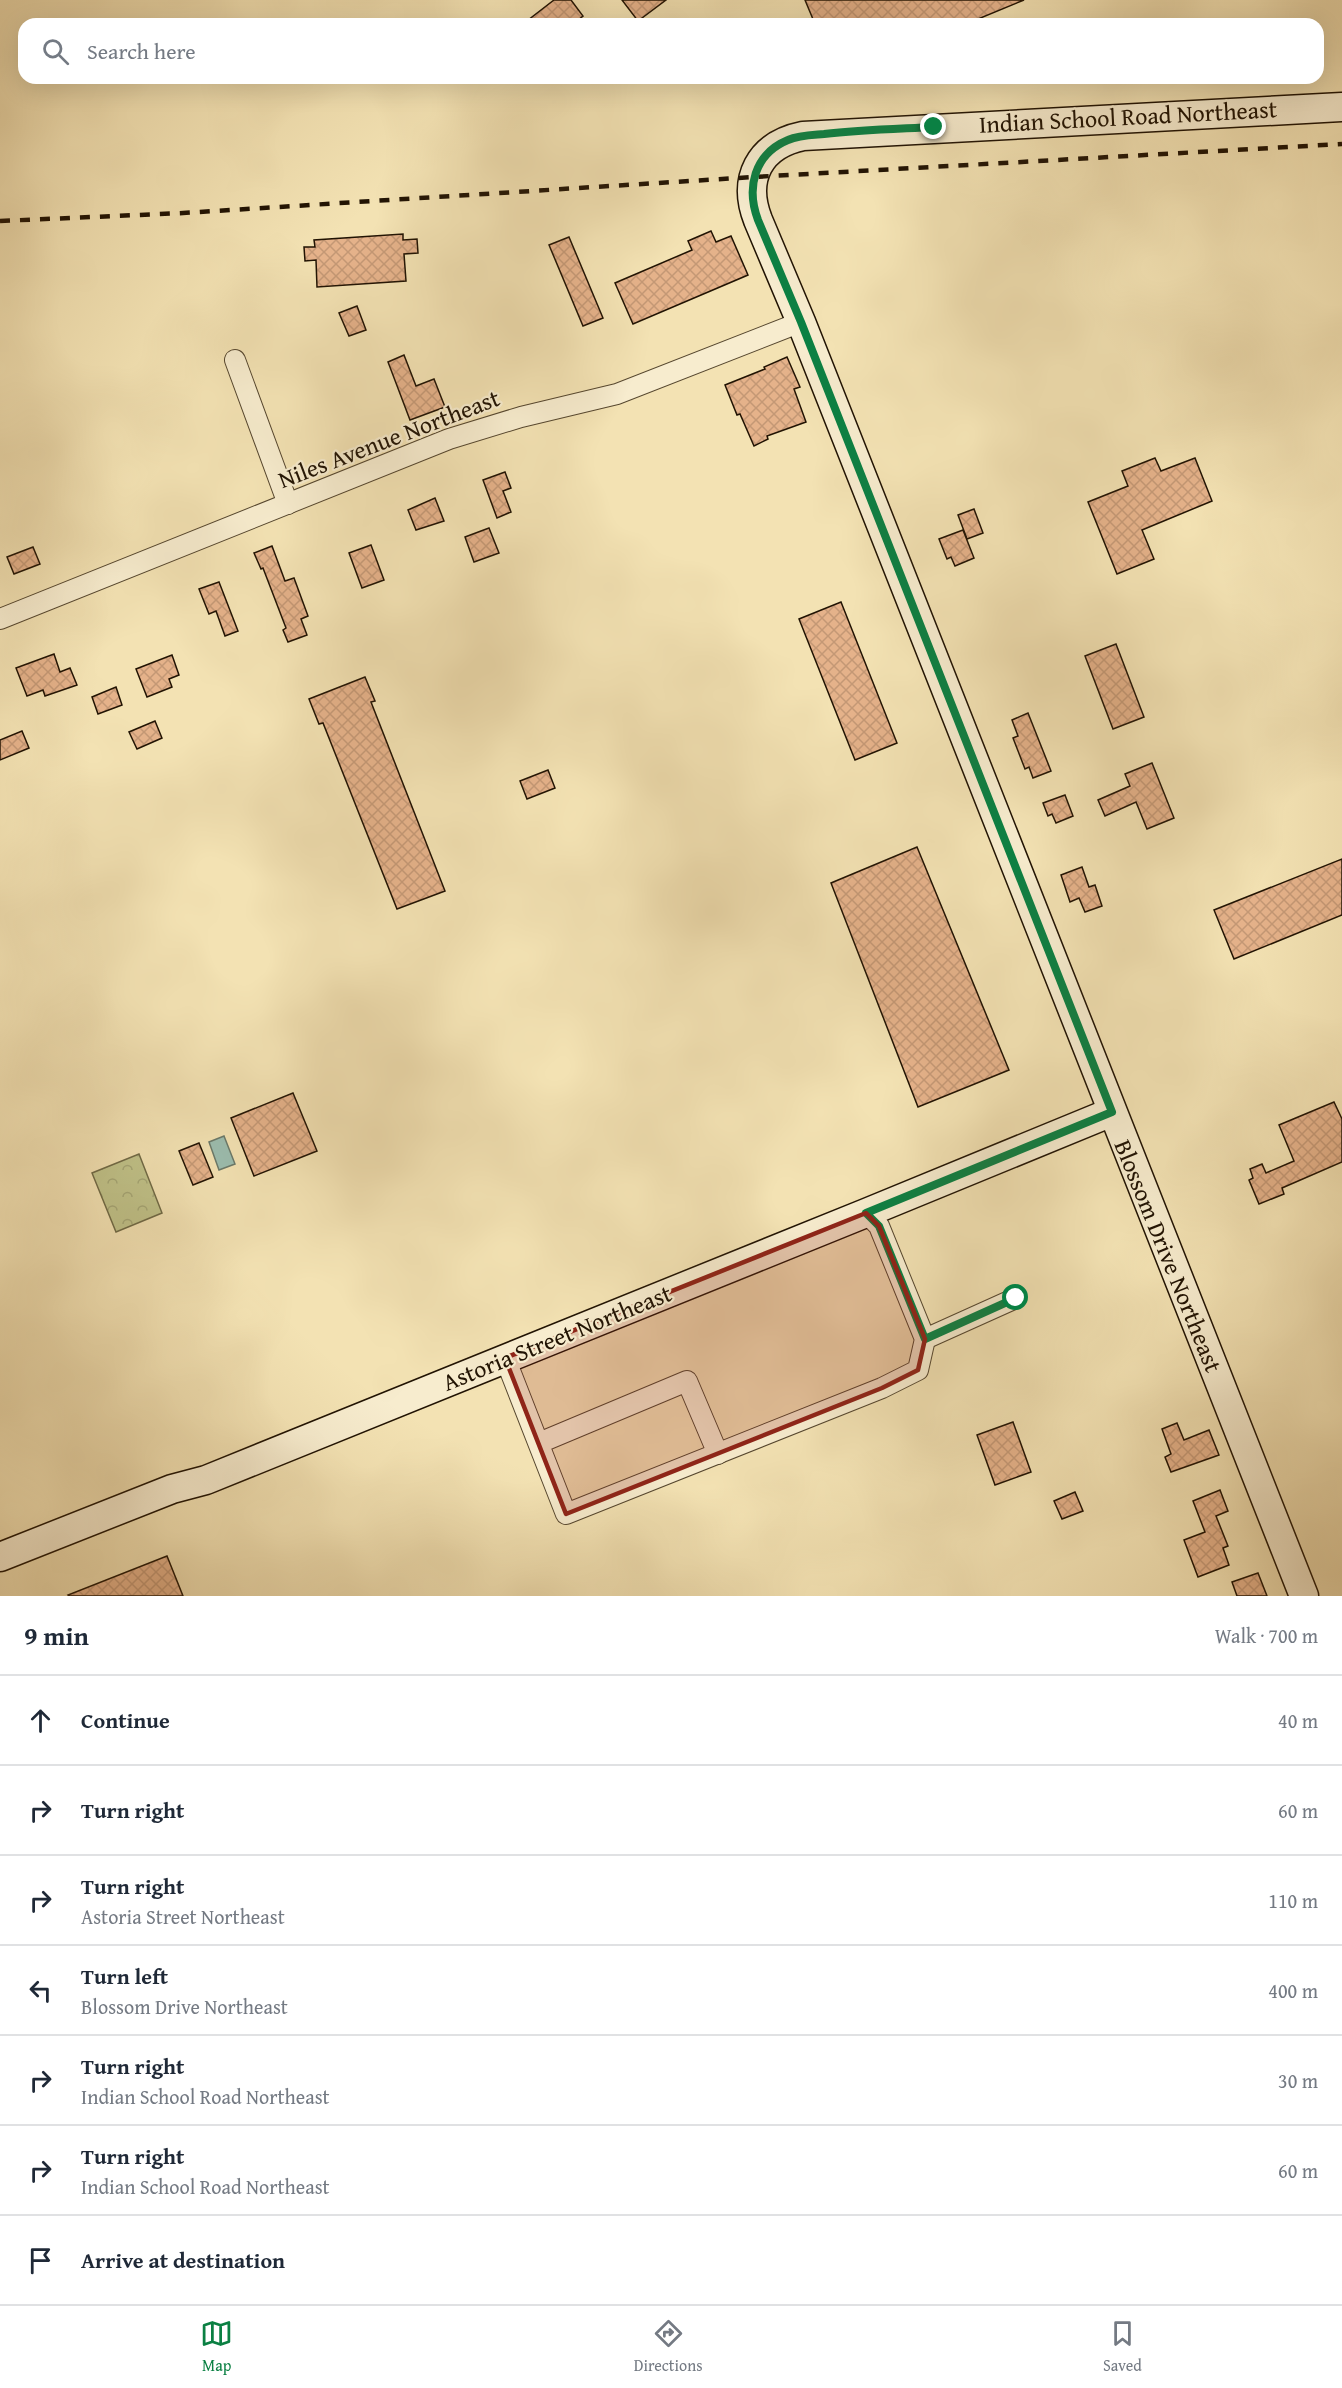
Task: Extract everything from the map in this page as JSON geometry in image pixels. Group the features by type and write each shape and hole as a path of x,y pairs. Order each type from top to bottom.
{"street":[{"name":"Indian School Road Northeast","path":"753,177 766,154 779,144 803,136 1342,107"},
{"name":"Blossom Drive Northeast","path":"753,177 752,205 801,322 1304,1596"},
{"name":"Niles Avenue Northeast","path":"0,619 449,439 521,417 617,394 801,322"},
{"path":"235,360 288,504"},
{"name":"Astoria Street Northeast","path":"0,1557 172,1489 206,1480 1112,1112"},
{"path":"505,1358 566,1514 718,1454 882,1388 918,1370 925,1339 879,1226 866,1213"},
{"path":"925,1339 1016,1298"},
{"path":"539,1443 687,1380 718,1454"}],"highlighted area":[{"path":"866,1213 879,1226 925,1339 918,1370 882,1388 566,1514 505,1358"}],"green space":[{"path":"139,1154 162,1213 116,1232 92,1173"}],"shaded area":[{"path":"224,1136 235,1164 219,1170 209,1142"}],"building":[{"path":"554,0 571,0 583,16 580,18 531,18"},
{"path":"622,0 666,0 642,18 636,18"},
{"path":"805,0 1024,0 980,18 812,18"},
{"path":"711,231 716,242 731,236 748,275 633,324 615,283 692,250 688,241"},
{"path":"403,234 403,240 417,239 418,253 404,254 406,281 317,287 316,260 305,261 304,247 315,247 314,240"},
{"path":"569,237 603,318 583,326 549,245"},
{"path":"357,306 366,330 349,336 339,313"},
{"path":"404,355 416,386 434,379 445,407 410,420 388,362"},
{"path":"787,357 800,387 794,389 806,422 767,436 768,439 754,446 740,414 737,415 725,385 765,369 764,367"},
{"path":"1155,458 1161,471 1195,458 1212,501 1142,530 1154,559 1117,574 1088,502 1128,486 1122,471"},
{"path":"505,472 511,488 503,491 511,512 497,518 483,480"},
{"path":"435,498 444,521 416,530 408,510"},
{"path":"974,509 983,533 967,539 958,515"},
{"path":"489,528 499,553 474,562 465,537"},
{"path":"963,530 974,558 955,566 951,557 947,559 939,539"},
{"path":"371,545 384,580 362,588 349,553"},
{"path":"272,546 285,581 294,578 308,616 301,619 307,635 288,642 283,630 286,628 263,568 261,569 254,553"},
{"path":"33,547 40,564 14,574 7,557"},
{"path":"219,582 238,631 225,636 216,611 209,614 199,589"},
{"path":"841,602 897,743 855,760 799,619"},
{"path":"1116,644 1144,717 1113,729 1085,656"},
{"path":"54,654 60,672 70,668 77,685 45,696 43,690 27,696 16,668"},
{"path":"172,655 179,675 169,679 172,687 147,697 136,669"},
{"path":"365,677 375,701 371,702 445,891 397,909 323,723 319,724 309,699"},
{"path":"116,687 122,705 98,714 92,697"},
{"path":"1028,713 1051,771 1033,778 1029,767 1025,769 1013,738 1018,736 1012,720"},
{"path":"155,721 162,738 137,749 129,732"},
{"path":"22,731 29,748 0,760 0,740"},
{"path":"1152,763 1174,818 1147,829 1136,802 1105,816 1098,800 1130,786 1125,774"},
{"path":"548,770 555,788 527,799 520,781"},
{"path":"1065,795 1073,816 1056,823 1052,814 1048,816 1043,803"},
{"path":"917,847 1009,1070 918,1107 831,883"},
{"path":"1342,859 1342,915 1234,959 1214,910"},
{"path":"1082,867 1089,887 1095,885 1102,906 1085,912 1079,898 1070,902 1061,875"},
{"path":"293,1093 317,1151 254,1176 231,1118"},
{"path":"1334,1102 1342,1119 1342,1162 1282,1188 1284,1194 1259,1204 1249,1180 1253,1178 1250,1169 1262,1164 1266,1173 1294,1161 1279,1125"},
{"path":"199,1143 213,1177 193,1185 179,1151"},
{"path":"1013,1422 1031,1472 995,1485 977,1435"},
{"path":"1177,1423 1184,1440 1209,1430 1219,1455 1171,1472 1165,1457 1171,1454 1162,1429"},
{"path":"1220,1490 1228,1511 1216,1516 1228,1546 1223,1548 1229,1565 1198,1577 1184,1540 1205,1532 1193,1501"},
{"path":"1075,1492 1083,1511 1062,1519 1054,1501"},
{"path":"167,1556 183,1596 68,1595"},
{"path":"1258,1573 1267,1596 1237,1596 1232,1582"}],"railway":[{"path":"0,221 183,213 753,177 1342,144"}],"route":[{"path":"934,127 842,132 790,139 766,154 753,177 751,194 752,205 801,322 1112,1112 866,1213 879,1226 925,1339 1016,1298"}]}
